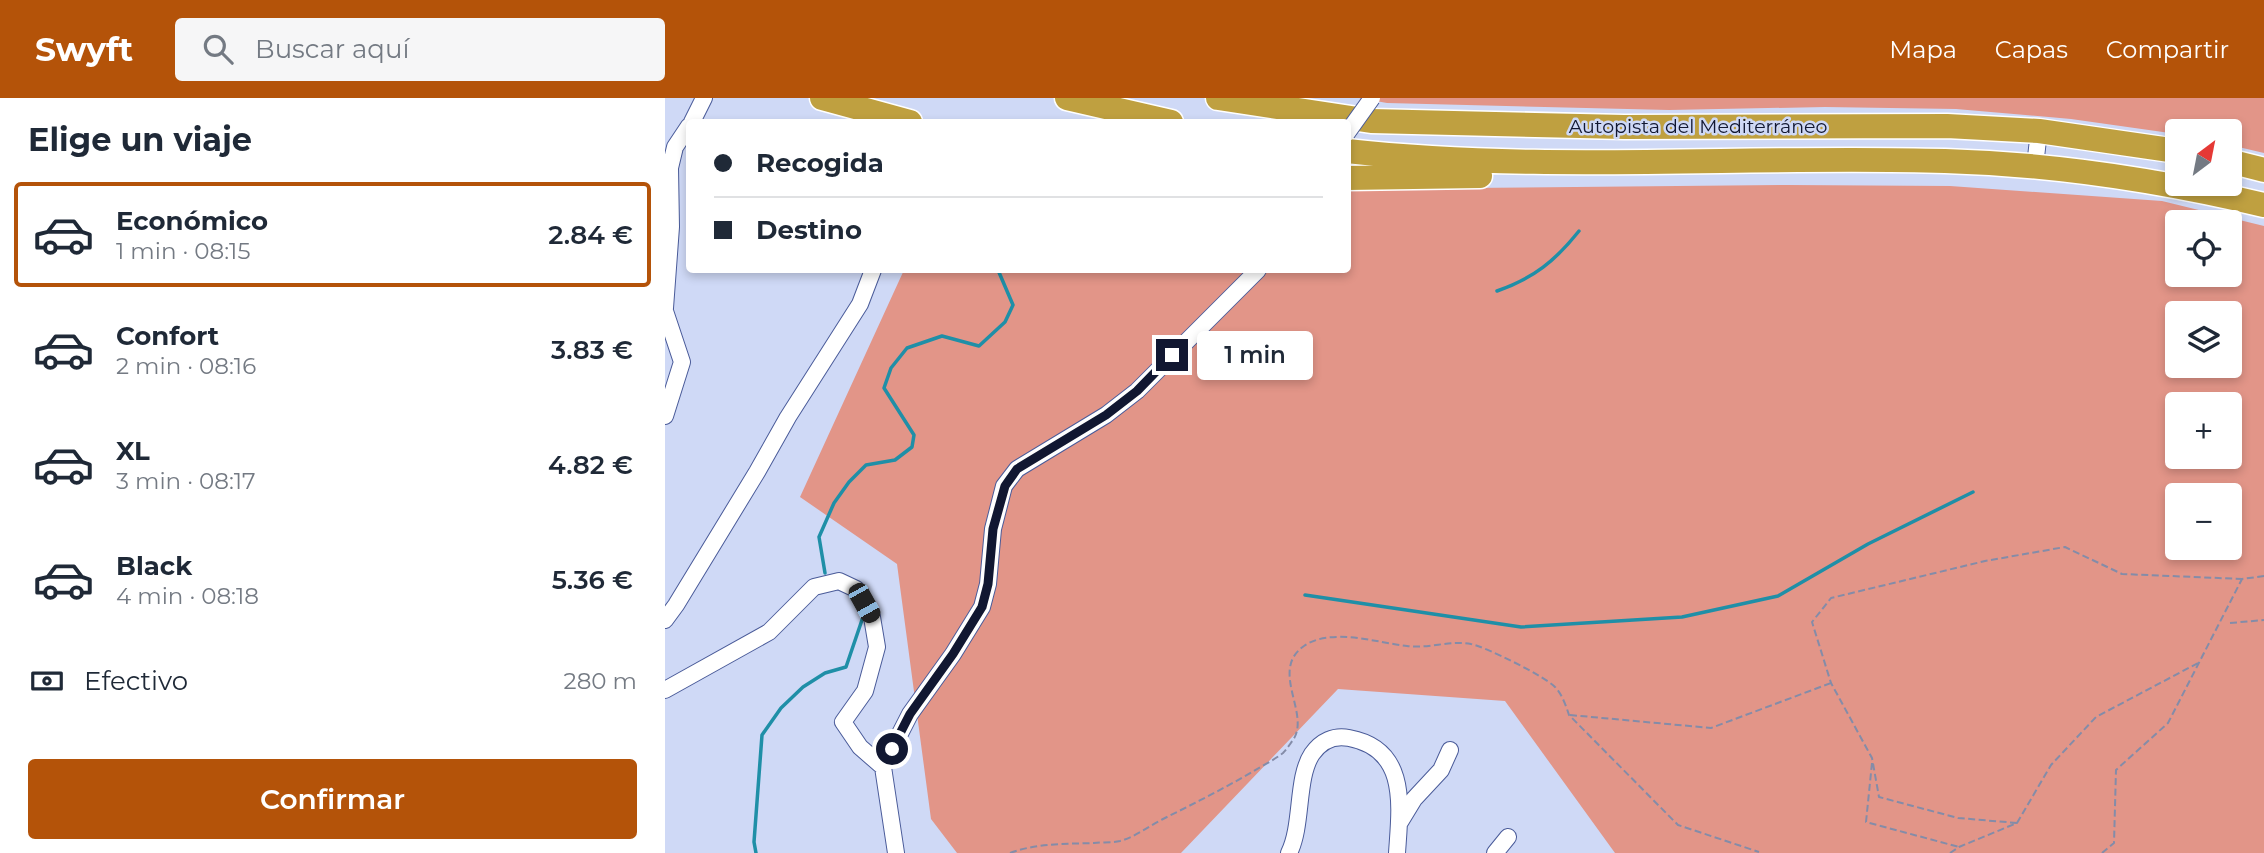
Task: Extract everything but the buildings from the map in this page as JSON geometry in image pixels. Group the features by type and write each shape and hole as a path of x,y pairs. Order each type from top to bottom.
{"highway":[{"path":"822,98 899,119"},
{"path":"1067,98 1158,119"},
{"name":"Autopista del Mediterráneo","path":"1218,98 1328,116 1397,122 1624,127 1947,126 2039,131 2165,149"},
{"name":"Autopista del Mediterráneo","path":"1351,151 1490,162 1947,161 2035,166 2119,175 2204,190 2264,205"},
{"path":"1351,177 1684,171 1730,160"},
{"path":"2242,164 2264,170"}],"street":[{"path":"693,119 704,98"},
{"path":"1351,127 1372,98"},
{"path":"665,416 682,362 665,309 671,227 670,168 675,147 686,130"},
{"path":"2035,166 2039,131"},
{"path":"665,620 860,304 872,273"},
{"path":"896,853 883,766 910,714 953,654 982,607 988,584 993,529 1005,486 1017,469 1106,415 1137,391 1255,273"},
{"path":"665,690 769,632 814,587 839,580 856,589 872,617 877,647 865,691 843,722 860,747 883,766"},
{"path":"1289,853 1308,760 1327,740 1342,737 1373,747 1383,755 1395,773 1399,792 1397,853"},
{"path":"1399,824 1422,789 1441,770 1450,750"},
{"path":"1399,792 1412,796 1422,789"},
{"path":"1495,853 1508,837"}],"path":[{"path":"2017,824 1958,818 1879,797 1872,758 1831,683 1812,622 1831,598 1985,561 2065,547 2122,574 2242,579 2264,576"},
{"path":"2102,853 2113,843 2116,770 2168,723 2242,579"},
{"path":"2230,623 2264,620"},
{"path":"1950,853 2017,824 2051,765 2096,717 2199,662"},
{"path":"1569,715 1711,728 1831,683"},
{"path":"1872,758 1866,822 1959,847"}],"shaded area":[{"path":"1359,98 2264,98 2264,153 2242,148 2242,119 2165,119 2165,132 2071,119 1956,109 1825,107 1669,110 1387,103"},
{"path":"1950,186 2162,201 2199,210 2165,210 2165,287 2242,287 2242,221 2264,226 2264,853 1615,853 1505,701 1338,689 1181,853 957,853 931,819 897,564 800,497 903,273 1351,273 1351,189"}],"waterway":[{"path":"1497,291 1543,267 1579,231"},
{"path":"825,573 819,537 834,503 866,465 895,460 912,447 914,435 884,388 891,368 907,348 942,336 979,346 1005,322 1013,305 999,273"},
{"path":"1305,595 1521,627 1682,617 1778,596 1868,544 1973,492"},
{"path":"756,853 754,842 762,735 781,708 803,687 825,673 846,667 863,617"}],"route":[{"path":"892,749 910,714 953,654 982,607 988,584 993,529 1005,486 1017,469 1106,415 1137,391 1172,355"}]}
